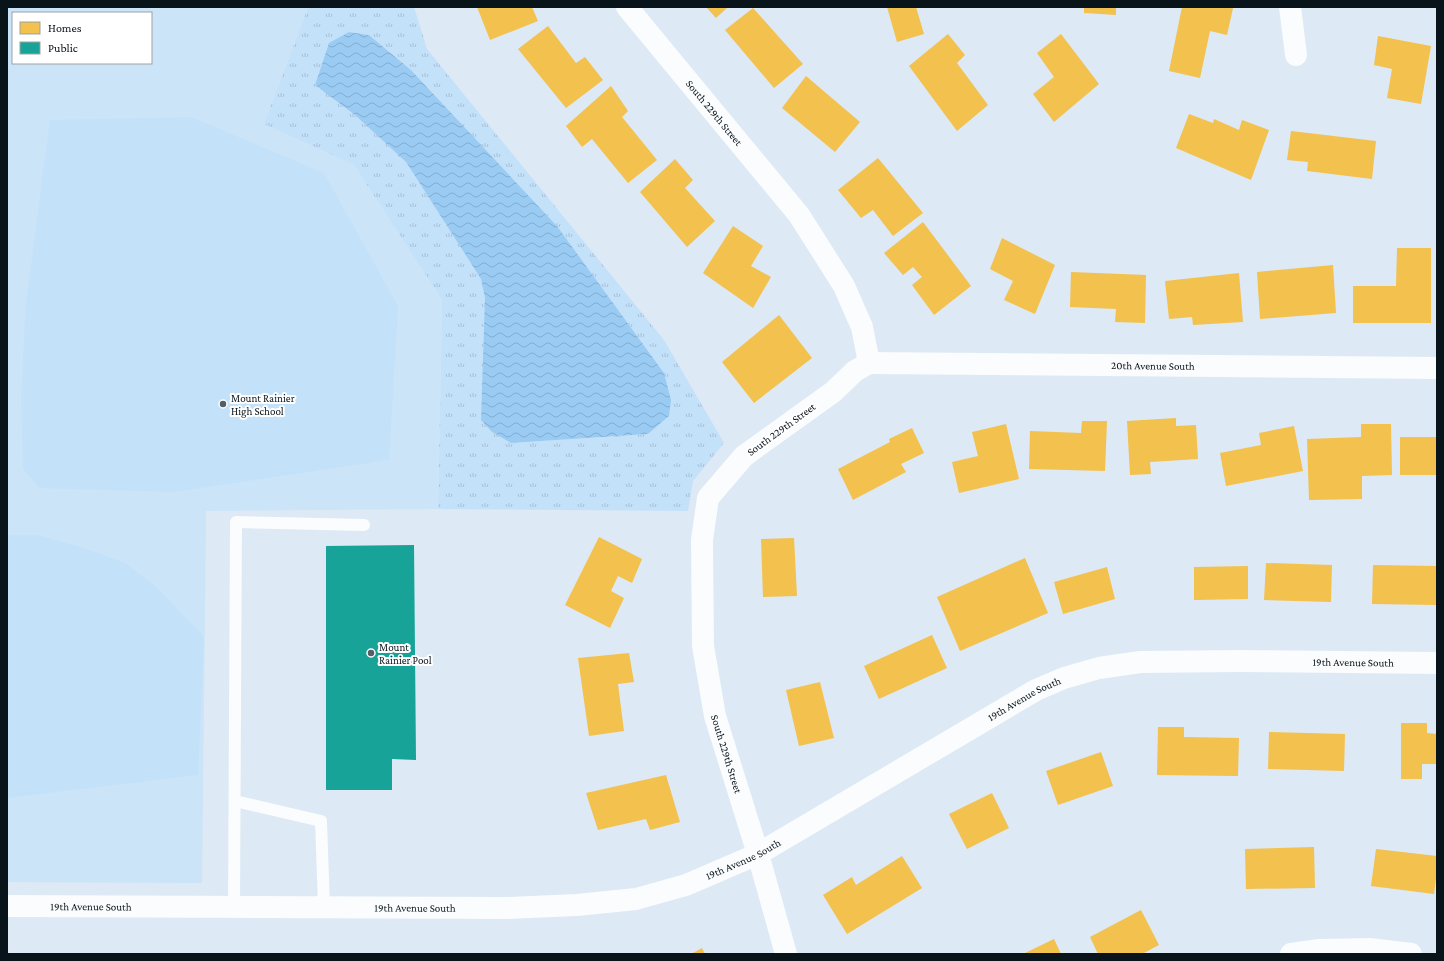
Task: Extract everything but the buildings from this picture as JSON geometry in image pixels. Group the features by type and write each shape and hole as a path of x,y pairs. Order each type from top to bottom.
{"street":[{"name":"South 229th Street","path":"627,7 799,215 844,286 862,327 869,363 855,372 833,392 744,456 708,498 702,540 703,646 715,716 758,854 786,954"},
{"path":"1290,7 1296,55"},
{"name":"20th Avenue South","path":"869,363 1437,368"},
{"name":"19th Avenue South","path":"7,906 507,908 577,905 636,899 686,885 758,854 1036,690 1064,678 1099,668 1140,662 1240,661 1437,663"},
{"path":"1291,954 1319,950 1370,949 1411,954"}],"lane":[{"path":"234,906 236,522 364,525"},
{"path":"235,801 321,821 324,907"}],"shaded area":[{"name":"Mount Rainier High School","path":"7,7 308,7 264,124 354,165 442,300 438,509 206,511 202,883 7,882"}],"green space":[{"path":"308,7 414,7 427,49 664,340 724,443 693,481 688,511 438,509 442,300 354,165 264,124","holes":["349,32 369,35 411,70 557,226 664,373 669,416 648,434 511,443 492,432 485,298 481,279 406,162 355,115 315,85"]},
{"path":"191,117 324,173 398,306 389,460 174,492 39,488 23,469 21,397 26,302 50,120"},
{"path":"7,535 38,535 84,548 125,563 155,586 204,637 198,775 7,798"}],"water":[{"path":"349,32 369,35 411,70 557,226 664,373 671,400 669,416 648,434 511,443 492,432 481,420 485,298 481,279 406,162 355,115 315,85 329,43"}],"place":[{"name":"Mount Rainier High School","path":"223,404"},
{"name":"Mount Rainier Pool","path":"371,653"}]}
